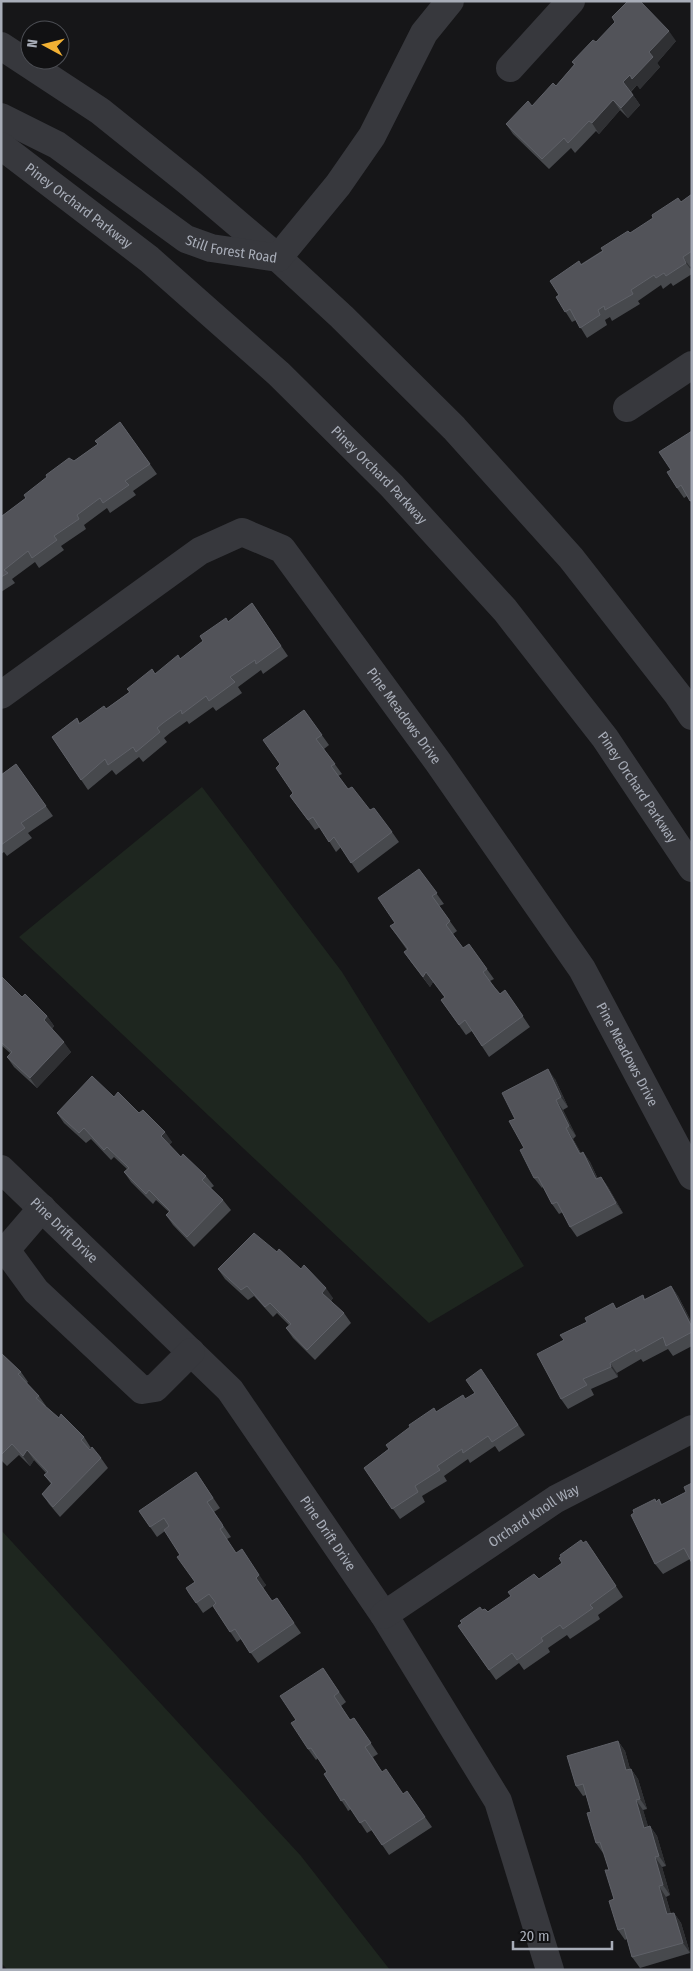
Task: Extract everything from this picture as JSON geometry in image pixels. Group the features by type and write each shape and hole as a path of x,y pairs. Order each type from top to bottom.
{"street":[{"name":"Still Forest Road","path":"1,117 57,145 186,239 211,248 278,258 338,185 372,136 424,33 450,1"},
{"path":"510,68 571,1"},
{"path":"1,46 100,111 191,184 278,258 349,324 454,428 571,558 678,695 692,716"},
{"name":"Piney Orchard Parkway","path":"1,146 149,259 279,374 392,486 511,617 605,738 692,868"},
{"path":"627,408 692,365"},
{"name":"Pine Meadows Drive","path":"1,695 200,551 242,532 282,549 438,762 582,969 692,1176"},
{"name":"Pine Drift Drive","path":"1,1169 230,1390 384,1615 498,1801 550,1970"},
{"path":"42,1208 6,1250 36,1291 142,1390 155,1388 191,1352"},
{"name":"Orchard Knoll Way","path":"384,1615 556,1499 692,1429"}],"shaded area":[{"path":"202,787 342,972 524,1266 429,1323 19,937"},
{"path":"1,1530 301,1856 390,1970 8,1970 1,1963"}],"building":[{"path":"628,1 640,1 669,31 649,52 653,57 632,79 630,75 623,82 633,95 621,108 613,100 592,123 589,121 568,143 564,138 542,159 506,124 528,101 532,106 553,83 556,86 575,64 572,62 593,40 596,42 615,22 612,17"},
{"path":"692,194 692,251 683,257 686,263 666,276 664,273 656,278 654,275 631,290 633,294 605,310 604,306 598,310 600,315 580,328 570,309 565,312 556,297 559,295 550,281 579,261 581,265 603,251 601,248 628,231 630,233 653,218 652,215 678,198 681,202"},
{"path":"120,422 150,464 125,481 129,485 103,503 100,498 77,515 79,519 54,536 57,540 32,558 28,551 4,570 8,573 1,577 1,515 26,498 24,495 47,477 46,475 69,458 74,461 98,444 95,441"},
{"path":"692,431 692,500 690,501 681,485 677,488 667,472 671,470 659,452"},
{"path":"252,603 281,646 256,664 255,660 230,677 235,682 209,701 206,696 182,714 181,710 163,723 157,728 160,732 136,752 133,747 108,765 105,759 81,780 52,737 77,718 79,724 104,706 106,709 130,692 127,689 152,669 155,674 178,655 180,659 203,641 200,636 226,618 228,622"},
{"path":"304,710 322,735 316,739 335,764 331,766 348,789 352,787 370,810 374,808 392,832 351,863 334,837 329,842 313,817 308,820 290,796 293,793 276,768 280,764 263,740"},
{"path":"16,764 46,806 21,823 25,828 1,845 1,775"},
{"path":"419,869 437,893 432,896 450,921 446,925 463,948 469,944 487,969 483,972 494,987 500,994 505,990 523,1016 482,1046 465,1020 459,1025 441,1000 445,997 426,972 423,977 404,952 408,949 390,926 395,923 378,898"},
{"path":"1,976 22,997 25,994 47,1016 44,1020 64,1042 30,1078 7,1057 12,1052 1,1042"},
{"path":"548,1069 561,1097 556,1100 569,1126 566,1128 580,1154 583,1152 596,1179 601,1177 616,1203 570,1227 557,1202 552,1204 538,1177 534,1178 520,1150 524,1148 509,1121 515,1119 502,1093"},
{"path":"92,1076 114,1097 118,1092 139,1113 143,1110 165,1132 161,1136 181,1157 183,1154 206,1176 202,1180 223,1200 187,1237 166,1215 170,1211 149,1190 146,1194 124,1172 129,1168 126,1165 107,1147 104,1150 84,1128 79,1133 57,1113"},
{"path":"254,1233 277,1252 279,1249 301,1269 304,1265 326,1288 322,1293 344,1313 307,1350 286,1328 291,1324 270,1303 265,1307 247,1286 241,1290 218,1269"},
{"path":"671,1286 692,1327 692,1332 666,1346 663,1337 636,1352 635,1349 610,1363 611,1367 583,1379 587,1385 561,1399 537,1354 564,1340 560,1335 587,1322 585,1318 613,1303 616,1309 643,1295 644,1300"},
{"path":"1,1353 21,1372 18,1374 39,1396 36,1398 59,1418 61,1414 84,1437 81,1440 90,1450 92,1447 101,1458 53,1507 42,1494 52,1483 44,1475 48,1472 27,1450 23,1456 12,1444 1,1455"},
{"path":"481,1369 518,1425 492,1442 488,1436 463,1453 462,1449 437,1466 440,1470 415,1486 418,1492 392,1509 364,1468 389,1449 386,1445 410,1427 409,1425 434,1408 436,1412 463,1395 465,1399 475,1393 466,1380"},
{"path":"196,1472 213,1498 207,1502 222,1524 223,1527 220,1529 236,1553 242,1549 259,1575 256,1578 272,1601 277,1598 294,1623 250,1653 235,1629 230,1632 213,1606 216,1603 209,1594 196,1603 189,1593 186,1588 195,1582 177,1557 180,1555 164,1530 169,1526 164,1518 150,1527 139,1511"},
{"path":"692,1483 692,1563 684,1548 655,1564 631,1515 634,1513 633,1510 655,1499 656,1502 659,1499 661,1505 686,1492 684,1487"},
{"path":"581,1540 583,1543 586,1541 616,1586 590,1605 593,1608 563,1629 560,1625 541,1638 543,1641 517,1660 512,1653 489,1670 458,1626 462,1623 460,1621 480,1607 488,1612 511,1596 508,1592 534,1574 539,1579 562,1563 559,1558 561,1557 560,1555"},
{"path":"323,1668 339,1692 334,1696 350,1720 354,1718 371,1743 365,1747 382,1772 386,1769 403,1794 407,1791 425,1817 382,1845 365,1820 360,1823 344,1799 341,1801 324,1774 327,1772 311,1748 308,1749 291,1723 296,1720 280,1696"},
{"path":"618,1741 626,1770 631,1769 640,1799 636,1800 644,1828 650,1826 659,1856 655,1857 663,1885 659,1886 666,1911 667,1914 674,1913 683,1943 632,1957 624,1928 618,1930 609,1901 614,1899 605,1870 609,1870 600,1842 596,1843 587,1813 591,1812 583,1784 576,1786 567,1756"}]}
